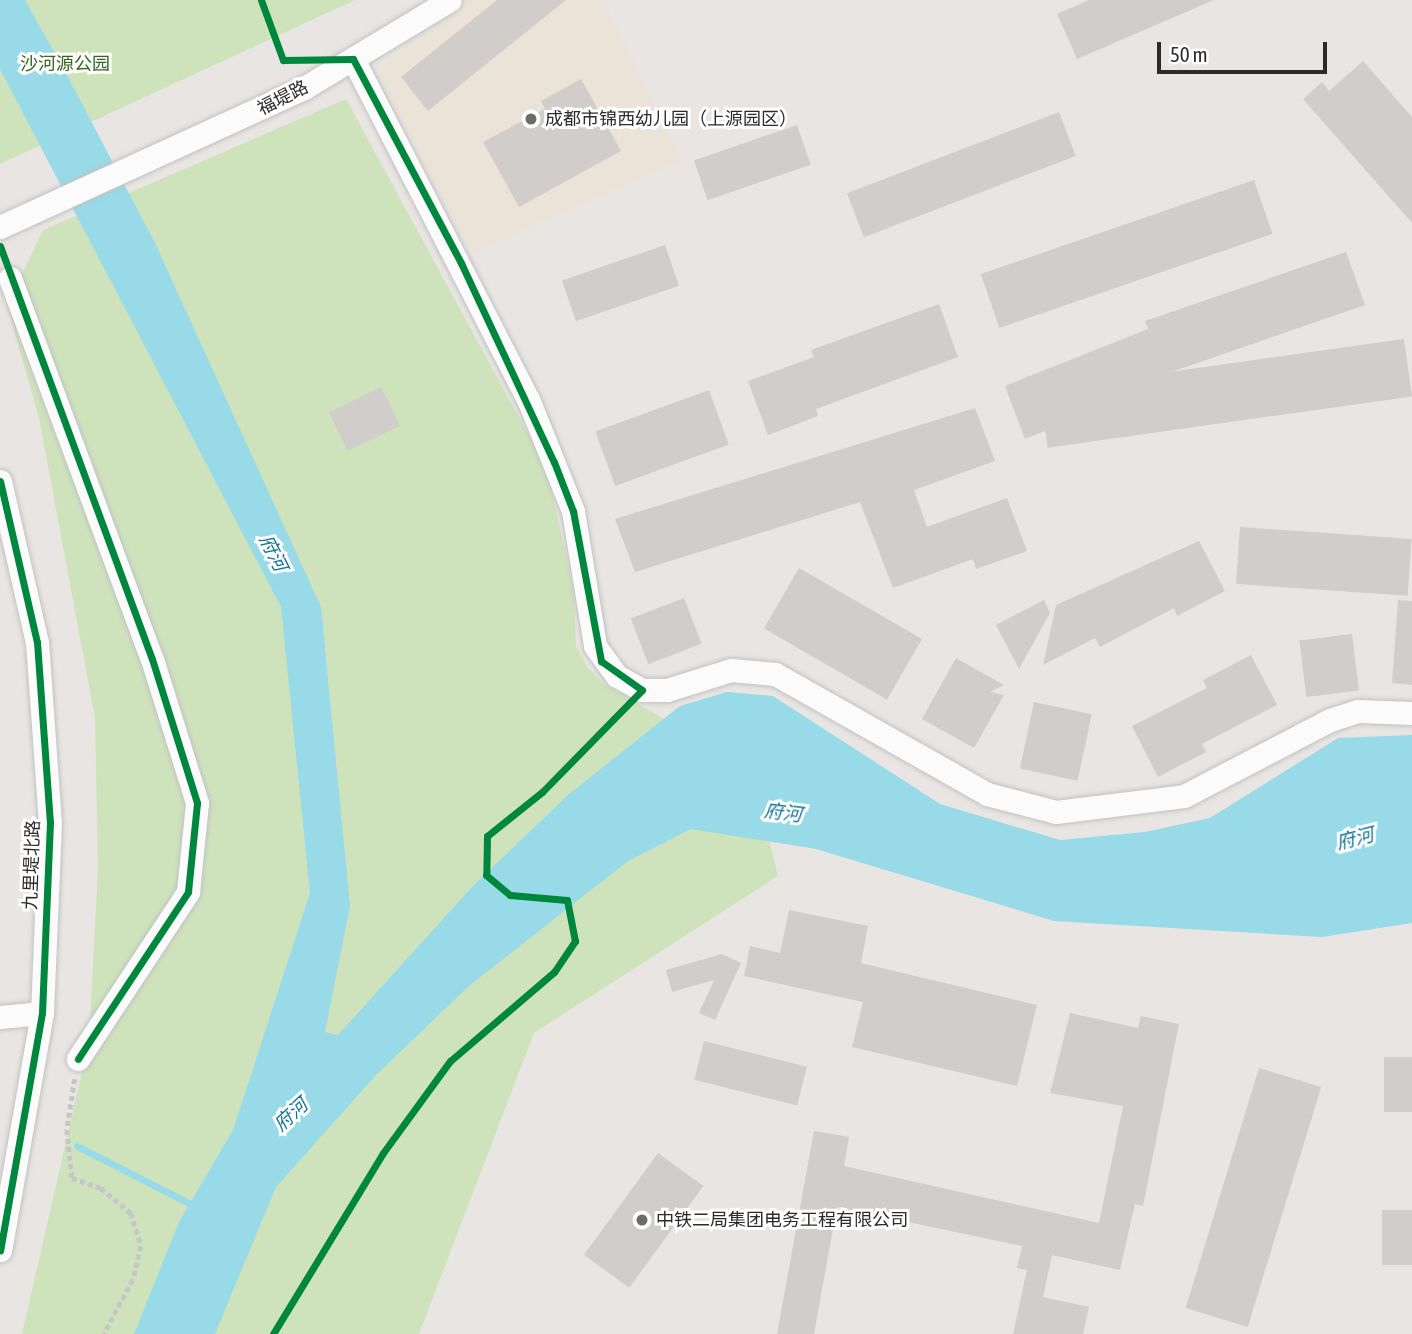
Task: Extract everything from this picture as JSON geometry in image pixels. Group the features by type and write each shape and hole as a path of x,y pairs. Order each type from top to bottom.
{"street":[{"name":"福堤路","path":"0,227 146,164 353,59 450,0"},
{"path":"353,59 528,400 573,512 595,646 617,676 642,690 667,690 731,670 775,674 987,794 1056,812 1184,796 1330,720 1358,711 1412,713"},
{"path":"10,278 152,659 197,803 188,892 78,1059"},
{"name":"九里堤北路","path":"0,481 37,642 50,822 42,1013 0,1251"},
{"path":"0,1017 42,1013"}],"path":[{"path":"78,1059 67,1130 72,1178 101,1188 131,1213 141,1246 133,1280 104,1334"}],"shaded area":[{"name":"成都市锦西幼儿园（上源园区）","path":"465,0 603,0 681,160 472,252 379,79 383,65"}],"green space":[{"name":"沙河源公园","path":"0,0 355,0 0,164"},
{"path":"346,99 547,469 574,593 576,646 587,667 604,684 752,770 778,876 534,1033 419,1334 22,1334 89,1041 98,869 95,718 39,418 7,306 43,230"}],"water":[{"name":"府河","path":"0,0 25,0 68,77 155,243 321,607 350,906 325,1032 338,1035 472,887 568,795 680,706 727,692 773,696 940,804 1060,840 1145,832 1210,818 1338,738 1412,735 1412,923 1322,937 1054,921 816,849 691,829 628,861 469,986 376,1075 276,1187 215,1334 134,1334 179,1222 233,1130 310,893 281,607 0,69"}],"building":[{"path":"497,0 566,0 428,111 401,77"},
{"path":"1089,0 1214,0 1077,59 1057,14"},
{"path":"1363,61 1412,117 1412,223 1303,99 1322,82 1329,91"},
{"path":"581,79 621,151 519,207 483,142 545,109 541,101"},
{"path":"1059,112 1076,156 864,237 847,193"},
{"path":"797,125 811,165 708,200 694,160"},
{"path":"1254,180 1273,234 999,328 981,274"},
{"path":"665,245 679,286 576,321 562,280"},
{"path":"1346,252 1365,305 1145,381 1148,389 1025,439 1005,386 1148,329 1145,321"},
{"path":"939,304 958,357 816,409 818,416 768,435 748,381 814,357 811,350"},
{"path":"1404,339 1412,396 1048,448 1040,390"},
{"path":"381,387 400,426 348,451 329,412"},
{"path":"709,390 729,445 615,486 595,431"},
{"path":"975,408 995,461 914,490 927,527 1007,498 1027,551 976,569 973,559 893,588 860,502 635,572 615,519"},
{"path":"1240,527 1412,539 1408,596 1236,584"},
{"path":"1199,541 1225,591 1177,616 1174,608 1100,647 1095,638 1043,665 1056,605"},
{"path":"799,568 922,639 887,700 764,629"},
{"path":"684,598 702,644 648,664 631,618"},
{"path":"1044,600 1050,613 1019,669 996,625"},
{"path":"1398,600 1412,601 1412,685 1392,683"},
{"path":"1352,634 1359,691 1306,697 1299,640"},
{"path":"1251,655 1277,705 1202,744 1206,752 1158,777 1132,726 1207,688 1203,680"},
{"path":"956,658 1004,685 990,692 1004,695 974,748 922,719"},
{"path":"1034,702 1092,714 1078,781 1020,769"},
{"path":"789,910 868,926 861,963 1037,1005 1017,1086 852,1047 863,1002 744,976 750,946 780,953"},
{"path":"722,954 741,963 715,1020 699,1013 714,980 672,992 666,970"},
{"path":"1070,1013 1138,1028 1141,1016 1179,1024 1143,1206 1135,1204 1120,1270 1052,1255 1043,1297 1089,1307 1083,1334 1013,1334 1027,1270 1017,1268 1022,1246 837,1207 814,1334 777,1334 814,1131 849,1137 844,1166 1099,1223 1123,1106 1050,1093"},
{"path":"704,1041 807,1067 797,1105 694,1080"},
{"path":"1384,1057 1412,1057 1412,1112 1384,1112"},
{"path":"1259,1068 1321,1087 1248,1327 1186,1308"},
{"name":"中铁二局集团电务工程有限公司","path":"658,1153 703,1186 629,1288 584,1255"},
{"path":"1382,1210 1412,1210 1412,1265 1382,1265"}],"waterway":[{"path":"77,1146 198,1208"}],"cycle path":[{"path":"261,0 283,60 353,59 461,263 554,462 573,511 601,661 642,690 542,792 487,836 486,875 510,895 567,900 575,941 554,972 450,1061 383,1153 273,1334"},
{"path":"0,246 152,659 197,803 188,892 78,1059"},
{"path":"0,481 37,642 50,822 42,1013 0,1250"}],"place":[{"name":"成都市锦西幼儿园（上源园区）","path":"531,119"},
{"name":"中铁二局集团电务工程有限公司","path":"642,1220"}]}
